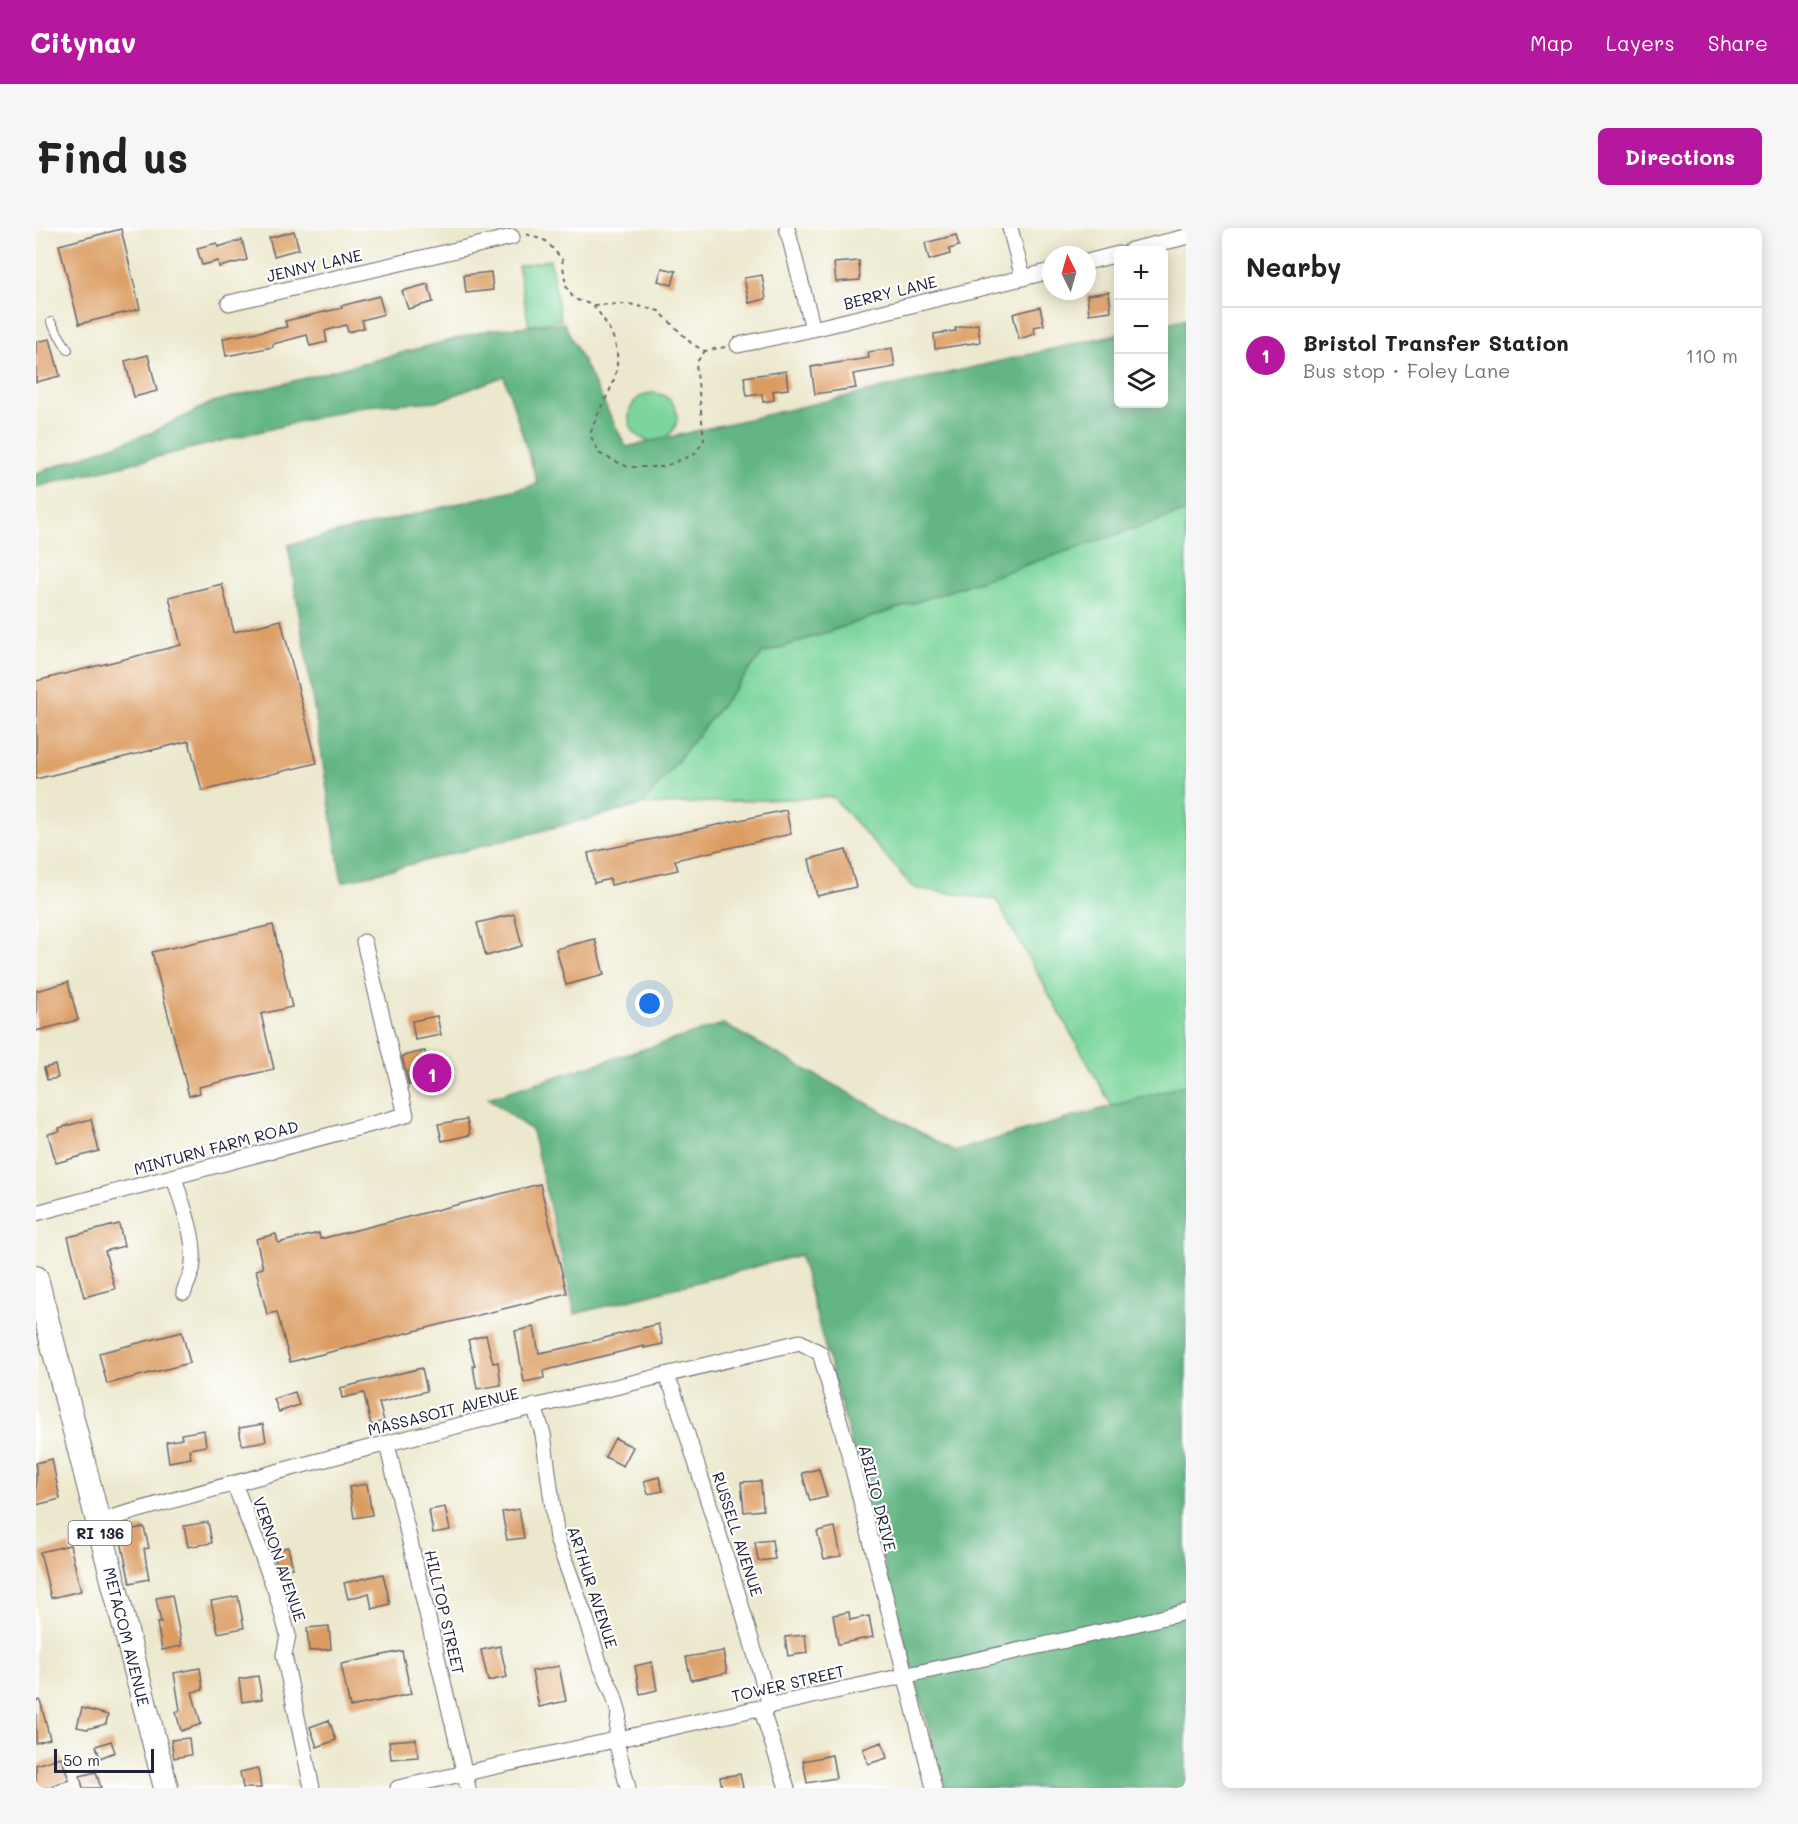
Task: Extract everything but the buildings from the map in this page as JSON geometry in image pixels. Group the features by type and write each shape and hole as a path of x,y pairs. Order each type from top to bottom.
{"main road":[{"name":"METACOM AVENUE","path":"36,1278 166,1788"}],"street":[{"path":"788,228 813,329"},
{"path":"1010,228 1023,278"},
{"name":"JENNY LANE","path":"229,303 512,237"},
{"path":"1148,246 1186,237"},
{"path":"1096,260 1114,255"},
{"name":"BERRY LANE","path":"738,345 1042,273"},
{"name":"MINTURN FARM ROAD","path":"36,1213 406,1115 364,942"},
{"path":"174,1178 191,1234 192,1269 184,1292"},
{"name":"MASSASOIT AVENUE","path":"97,1522 234,1483 534,1406 800,1342"},
{"name":"ABILIO DRIVE","path":"800,1342 820,1353 848,1450 934,1788"},
{"name":"RUSSELL AVENUE","path":"665,1375 673,1390 736,1587 787,1788"},
{"name":"ARTHUR AVENUE","path":"534,1406 543,1434 557,1539 619,1713 616,1741 628,1788"},
{"name":"HILLTOP STREET","path":"387,1444 468,1788"},
{"name":"VERNON AVENUE","path":"234,1483 276,1592 288,1635 284,1655 312,1788"},
{"name":"TOWER STREET","path":"398,1788 1075,1638 1186,1611"}],"lane":[{"path":"51,322 68,350"}],"path":[{"path":"512,237 528,234 546,241 562,259 566,286 574,299 593,305 628,304 658,311 692,344 705,351 738,345"},
{"path":"593,305 609,325 617,349 615,376 608,395 595,417 590,435 600,454 628,467 663,467 695,454 704,440 696,363 705,351"}],"green space":[{"path":"550,260 561,320 529,326 518,266"},
{"path":"1186,318 1186,511 762,654 642,805 342,882 288,545 538,484 504,376 439,401 363,406 36,487 36,473 153,432 213,402 489,330 564,323 626,447 1114,335 1114,408 1168,408 1168,323"},
{"path":"648,393 658,393 670,400 677,412 677,422 670,434 658,441 648,441 633,430 629,422 629,412 640,397"},
{"path":"1186,511 1186,1085 1112,1106 996,900 914,888 833,797 642,805 762,654"},
{"path":"723,1024 954,1151 1186,1085 1186,1788 945,1788 800,1255 575,1314 532,1131 488,1098"}],"place":[{"name":"Bristol Transfer Station","path":"432,1073"}]}
